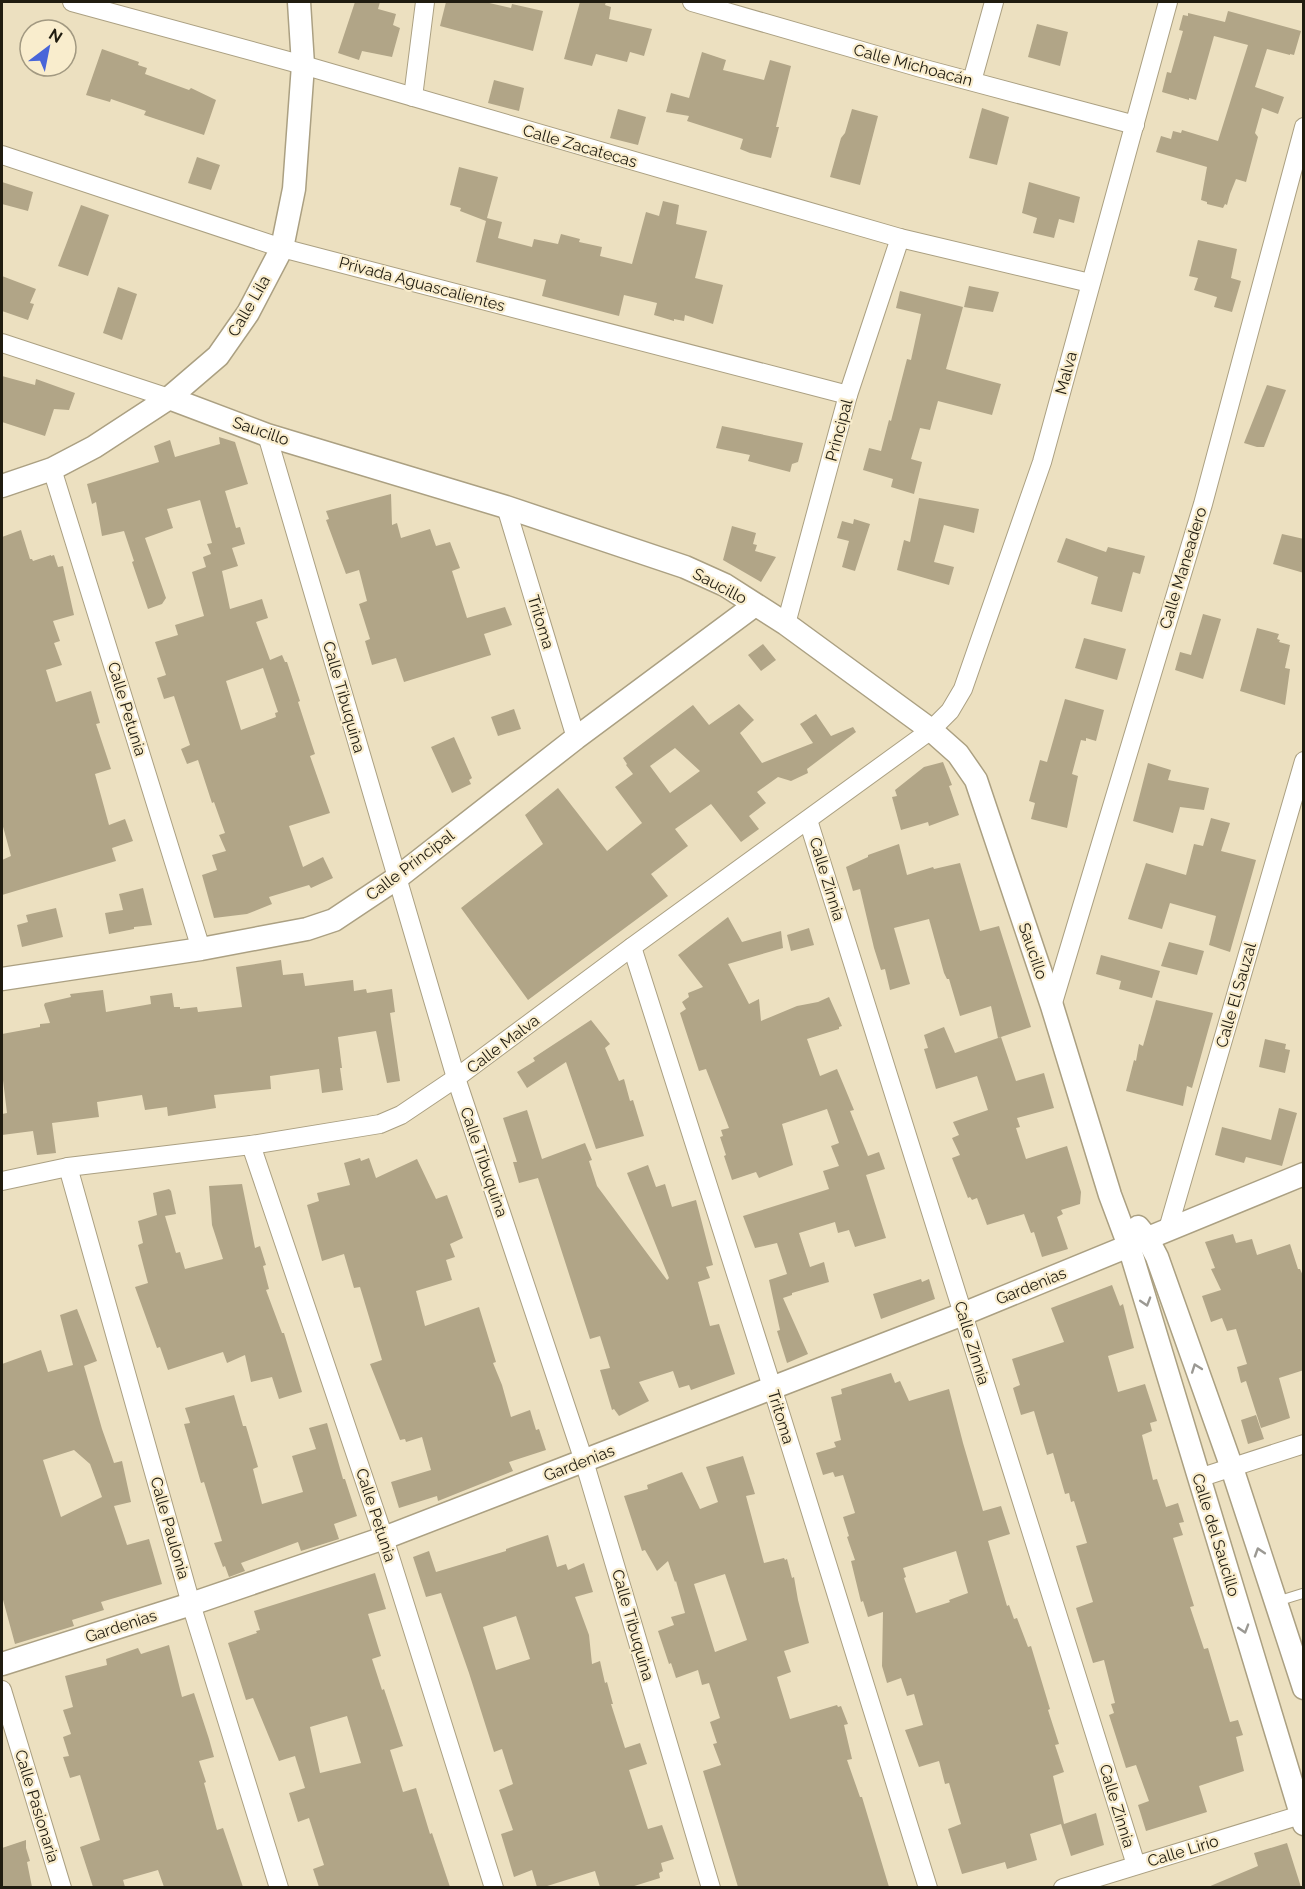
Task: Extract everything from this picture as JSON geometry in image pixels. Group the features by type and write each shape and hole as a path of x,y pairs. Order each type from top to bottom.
{"street":[{"name":"Calle Zacatecas","path":"72,2 303,65 900,237 1090,283"},
{"name":"Calle Lila","path":"2,486 52,469 94,447 169,398 218,356 248,313 282,248 294,189 303,65 299,2"},
{"path":"412,97 425,2"},
{"name":"Calle Michoacán","path":"692,2 921,68 1135,125"},
{"path":"972,81 994,2"},
{"name":"Malva","path":"931,730 950,711 963,689 1042,462 1168,2"},
{"name":"Calle Maneadero","path":"1052,1006 1203,504 1304,127"},
{"name":"Privada Aguascalientes","path":"2,155 282,248 848,395"},
{"name":"Principal","path":"786,624 848,395 900,237"},
{"name":"Saucillo","path":"2,343 169,398 267,435 506,507 685,567 725,585 786,624 931,730 958,754 976,780 1052,1006 1110,1195 1148,1238"},
{"name":"Calle Tibuquina","path":"267,435 456,1078 584,1461 711,1887"},
{"name":"Calle Petunia","path":"52,469 201,949"},
{"name":"Tritoma","path":"506,507 576,738"},
{"name":"Calle Principal","path":"2,980 308,930 334,920 397,878 576,738 755,605"},
{"name":"Calle Malva","path":"2,1181 68,1167 251,1145 380,1124 401,1115 456,1078 931,730"},
{"name":"Calle El Sauzal","path":"1148,1238 1304,761"},
{"name":"Calle Zinnia","path":"808,820 1136,1865"},
{"name":"Tritoma","path":"632,947 928,1887"},
{"name":"Calle Petunia","path":"251,1145 384,1538 494,1887"},
{"name":"Calle Paulonia","path":"68,1167 191,1604 279,1887"},
{"name":"Gardenias","path":"2,1664 191,1604 384,1538 963,1314 1304,1174"},
{"path":"1148,1238 1157,1257 1232,1468 1304,1688"},
{"name":"Calle del Saucillo","path":"1148,1238 1199,1478 1303,1818"},
{"path":"1199,1478 1304,1444"},
{"name":"Calle Pasionaria","path":"2,1690 62,1887"},
{"name":"Calle Lirio","path":"1063,1887 1303,1818"}],"lane":[{"path":"1275,1602 1304,1593"}],"building":[{"path":"355,2 380,2 378,9 396,14 393,25 400,28 392,57 362,51 359,60 338,53"},
{"path":"446,2 485,2 511,8 512,4 543,11 533,51 440,26"},
{"path":"580,2 606,2 605,5 611,7 609,19 652,29 644,56 630,52 627,62 596,54 592,66 564,59"},
{"path":"1228,11 1301,31 1294,55 1267,49 1255,87 1284,97 1278,114 1262,108 1255,133 1258,137 1246,182 1236,179 1227,205 1225,204 1223,208 1201,200 1207,167 1156,152 1161,136 1171,139 1173,131 1181,133 1182,130 1218,141 1248,45 1214,36 1196,100 1162,92 1167,72 1171,73 1183,31 1179,30 1183,15 1188,16 1188,13 1225,22"},
{"path":"1037,24 1068,32 1060,66 1028,57"},
{"path":"102,49 139,62 138,65 147,68 145,74 189,90 191,88 216,100 204,135 144,115 146,111 111,99 110,102 86,95"},
{"path":"702,52 726,60 723,70 764,80 770,60 791,66 771,158 740,149 743,139 687,121 689,116 666,112 671,93 689,98"},
{"path":"494,80 524,88 519,111 488,103"},
{"path":"982,108 1009,117 997,165 969,158"},
{"path":"618,109 646,117 638,145 610,138"},
{"path":"852,109 878,116 860,185 830,177"},
{"path":"197,157 220,165 211,190 188,183"},
{"path":"459,167 498,177 487,218 502,222 498,238 532,247 534,239 558,244 561,234 580,239 579,242 602,247 600,256 632,264 646,212 659,216 663,201 679,205 676,224 707,231 695,278 723,285 713,324 685,315 684,321 674,319 674,321 654,315 657,303 624,295 619,316 542,296 546,280 476,262 486,221 450,205"},
{"path":"2,182 33,192 28,211 2,204"},
{"path":"1029,182 1080,197 1074,223 1059,219 1054,238 1033,233 1037,218 1022,213"},
{"path":"81,205 109,215 88,276 58,266"},
{"path":"1198,240 1237,249 1231,278 1241,281 1232,312 1214,307 1217,297 1194,290 1198,278 1189,276"},
{"path":"2,276 36,289 30,303 34,304 28,320 2,311"},
{"path":"969,286 999,292 993,312 964,307"},
{"path":"118,287 137,294 122,340 103,333"},
{"path":"900,291 963,307 946,369 1001,384 992,415 938,401 930,430 920,428 911,459 922,462 914,494 891,487 893,479 863,470 869,448 881,451 907,359 911,360 921,314 896,308"},
{"path":"2,376 35,385 36,379 75,393 69,410 54,409 45,436 2,422"},
{"path":"1267,385 1286,390 1264,447 1257,447 1244,443"},
{"path":"722,426 803,443 798,462 792,464 790,472 748,461 750,455 716,448"},
{"path":"219,437 235,442 248,484 225,491 236,528 240,527 245,544 232,548 238,566 222,571 230,609 262,599 268,618 256,622 270,660 282,655 287,662 315,754 310,756 330,813 289,826 303,867 323,857 333,878 311,888 309,885 269,897 272,904 247,914 214,918 202,875 217,870 212,855 226,851 219,835 225,833 198,760 187,764 181,749 190,745 174,696 164,699 157,678 166,675 155,642 178,635 175,625 204,616 192,572 206,567 203,557 211,554 207,544 212,543 200,500 167,509 173,528 145,538 166,598 162,604 148,609 124,531 102,536 96,502 92,504 87,484 159,462 154,446 170,440 175,457 220,444","holes":["263,668 278,712 275,713 276,717 241,730 226,681"]},
{"path":"391,494 392,525 397,523 401,538 430,529 436,546 450,542 460,568 452,571 467,618 505,607 512,625 484,634 491,655 404,682 396,658 372,665 365,641 370,639 359,604 367,601 359,570 346,574 326,520 329,519 326,511"},
{"path":"919,498 979,509 974,533 944,525 934,562 954,567 949,585 897,570 904,540 910,542"},
{"path":"854,519 870,524 855,571 842,567 849,541 837,538 842,521 853,524"},
{"path":"732,526 756,533 753,544 757,545 755,551 776,557 761,582 723,560"},
{"path":"21,530 30,559 33,561 54,555 58,567 63,566 74,615 53,621 60,641 54,643 62,665 46,670 56,702 91,691 100,723 96,724 111,769 95,774 109,825 125,819 133,841 112,848 116,861 2,895 2,860 11,856 2,823 2,537"},
{"path":"1282,534 1304,539 1304,573 1273,564"},
{"path":"1066,538 1106,552 1108,547 1145,556 1140,574 1133,572 1122,612 1091,604 1098,577 1057,562"},
{"path":"1203,614 1221,619 1203,679 1175,670 1180,652 1191,655"},
{"path":"1257,628 1279,634 1277,639 1280,640 1279,642 1290,645 1285,668 1290,669 1285,705 1240,691"},
{"path":"1084,638 1126,649 1117,680 1075,668"},
{"path":"763,644 776,660 761,671 748,655"},
{"path":"1065,699 1104,710 1096,741 1086,738 1086,741 1081,740 1072,774 1078,776 1067,828 1031,819 1035,803 1029,801 1040,760 1047,762"},
{"path":"739,704 754,720 740,733 762,763 813,743 800,724 816,714 831,736 853,727 856,732 807,769 808,773 791,781 778,777 757,792 766,803 749,816 759,829 741,842 711,804 675,829 688,846 651,874 668,896 528,1000 461,908 543,844 525,815 558,788 607,851 642,823 615,787 633,774 623,758 693,705 709,725","holes":["675,748 700,771 670,793 650,766"]},
{"path":"514,709 521,729 498,736 491,717"},
{"path":"454,737 472,778 469,780 471,784 452,793 431,747"},
{"path":"943,762 952,785 949,786 959,815 929,826 928,822 901,830 892,797 897,796 895,790 924,767"},
{"path":"1148,763 1171,770 1168,780 1209,788 1204,810 1180,807 1173,833 1133,821"},
{"path":"1211,818 1230,823 1221,851 1256,860 1230,952 1209,945 1216,916 1170,903 1162,929 1128,919 1146,863 1186,875 1194,844 1203,846"},
{"path":"899,844 907,875 933,867 934,869 960,863 980,931 999,926 1031,1027 998,1038 991,1006 960,1016 949,979 944,973 929,919 894,928 910,984 890,990 885,969 881,970 874,948 860,889 853,891 846,867 868,855"},
{"path":"143,888 152,925 109,934 105,913 123,910 119,894"},
{"path":"56,908 63,937 22,947 17,925 28,922 26,915"},
{"path":"728,917 742,942 781,931 783,948 728,964 749,1004 759,999 761,1021 797,1006 818,1002 829,997 842,1026 807,1039 820,1076 837,1069 854,1110 850,1111 868,1156 879,1152 885,1169 866,1175 886,1238 855,1247 849,1230 838,1233 835,1222 799,1233 810,1267 824,1262 829,1282 783,1298 808,1354 787,1363 777,1331 780,1330 769,1280 787,1274 777,1243 755,1248 743,1216 829,1189 823,1171 839,1166 831,1146 839,1143 827,1109 782,1124 793,1165 759,1178 756,1172 732,1180 720,1137 723,1136 721,1130 729,1128 706,1069 699,1071 680,1013 686,1009 682,1002 689,997 688,993 703,987 678,955"},
{"path":"809,928 814,945 791,951 787,935"},
{"path":"1169,942 1204,951 1197,975 1161,966"},
{"path":"1101,955 1160,971 1152,998 1119,989 1121,981 1096,974"},
{"path":"281,960 283,975 303,973 305,986 353,980 354,991 366,989 367,993 392,989 395,1012 390,1013 400,1081 387,1083 376,1031 338,1037 343,1090 322,1093 319,1069 270,1076 271,1089 214,1095 216,1108 168,1116 167,1107 145,1110 142,1095 97,1102 99,1117 52,1123 56,1153 37,1155 33,1131 2,1135 2,1114 7,1113 2,1072 2,1034 50,1023 45,1003 71,997 70,994 103,990 106,1012 151,1004 150,996 172,993 174,1007 180,1007 180,1009 197,1007 198,1012 242,1007 236,967"},
{"path":"1156,1000 1213,1013 1192,1088 1187,1086 1183,1106 1126,1091 1139,1044 1143,1046"},
{"path":"591,1020 610,1044 605,1048 619,1081 624,1079 644,1136 596,1149 566,1062 527,1088 517,1072 535,1061 533,1058"},
{"path":"944,1027 955,1053 1001,1037 1016,1081 1044,1073 1054,1108 1017,1118 1020,1127 1016,1128 1026,1159 1067,1146 1081,1192 1080,1204 1061,1210 1063,1214 1057,1217 1068,1249 1042,1257 1034,1232 1031,1233 1024,1214 987,1225 977,1198 972,1200 968,1198 952,1158 960,1155 952,1138 959,1135 953,1122 988,1110 977,1076 936,1089 924,1049 928,1048 924,1035"},
{"path":"1265,1039 1286,1044 1285,1049 1290,1050 1285,1073 1259,1067"},
{"path":"1279,1108 1297,1113 1282,1166 1246,1157 1244,1163 1215,1155 1222,1127 1271,1140"},
{"path":"527,1110 542,1159 585,1143 592,1160 589,1161 597,1186 667,1280 669,1278 627,1173 648,1165 656,1187 665,1184 672,1207 696,1200 713,1265 706,1267 710,1278 698,1282 710,1326 719,1324 735,1374 691,1390 689,1385 679,1388 673,1371 639,1382 649,1401 619,1416 614,1409 612,1410 600,1370 610,1368 600,1336 590,1339 538,1178 519,1183 513,1162 517,1162 503,1118"},
{"path":"360,1158 361,1161 369,1158 376,1178 417,1159 436,1199 447,1195 463,1238 450,1244 455,1257 446,1260 452,1280 416,1291 425,1326 479,1307 496,1362 493,1363 511,1417 530,1410 536,1430 539,1429 546,1450 509,1462 513,1471 438,1501 437,1496 399,1508 391,1482 431,1470 422,1437 406,1442 405,1439 400,1440 370,1364 382,1360 360,1287 354,1288 344,1254 322,1261 307,1205 319,1201 317,1193 350,1185 344,1163"},
{"path":"242,1184 255,1248 260,1246 266,1265 263,1266 269,1289 266,1290 282,1333 284,1333 302,1392 279,1399 272,1377 251,1382 245,1355 227,1363 223,1352 168,1370 160,1347 157,1348 135,1287 148,1283 138,1245 143,1243 138,1221 157,1215 153,1193 169,1189 171,1191 176,1214 165,1216 176,1253 180,1252 185,1269 223,1259 212,1225 209,1186"},
{"path":"1233,1234 1236,1243 1252,1239 1257,1255 1290,1244 1298,1269 1304,1278 1304,1370 1279,1378 1290,1418 1261,1428 1246,1381 1241,1383 1237,1367 1247,1364 1236,1329 1227,1331 1222,1318 1211,1322 1202,1296 1221,1290 1211,1269 1215,1268 1205,1242"},
{"path":"921,1279 922,1282 929,1279 935,1299 881,1319 873,1294"},
{"path":"1112,1285 1120,1306 1123,1304 1134,1348 1108,1356 1118,1392 1145,1384 1157,1421 1150,1423 1152,1431 1142,1435 1153,1480 1157,1479 1166,1507 1178,1503 1184,1522 1179,1523 1183,1535 1173,1538 1194,1606 1190,1607 1204,1649 1208,1648 1230,1722 1238,1720 1243,1735 1236,1737 1244,1771 1199,1786 1207,1812 1146,1831 1138,1805 1149,1801 1136,1765 1126,1768 1109,1715 1114,1713 1111,1704 1115,1703 1104,1660 1093,1663 1076,1608 1093,1602 1076,1546 1087,1543 1074,1501 1071,1502 1069,1493 1065,1494 1053,1453 1047,1455 1034,1411 1021,1415 1013,1388 1020,1385 1012,1359 1064,1342 1051,1308"},
{"path":"77,1309 97,1361 84,1366 114,1463 122,1461 131,1502 114,1506 127,1545 149,1539 162,1584 101,1602 104,1610 72,1620 74,1626 15,1644 2,1596 2,1364 41,1350 48,1372 73,1365 60,1315","holes":["74,1450 90,1464 102,1497 61,1517 43,1460"]},
{"path":"891,1373 895,1383 900,1381 909,1401 949,1389 983,1511 1001,1506 1010,1534 988,1541 1007,1606 1009,1605 1014,1619 1017,1618 1028,1647 1031,1646 1050,1709 1048,1710 1059,1744 1055,1745 1064,1772 1053,1776 1064,1824 1096,1813 1104,1845 1071,1856 1061,1824 1030,1834 1037,1860 1007,1869 1005,1862 962,1874 948,1829 961,1824 949,1783 945,1784 939,1761 919,1767 905,1730 923,1725 914,1694 907,1696 901,1678 887,1683 882,1666 883,1612 868,1617 863,1601 861,1602 851,1561 855,1560 843,1517 855,1513 843,1475 835,1477 833,1472 823,1475 816,1453 836,1447 834,1442 841,1440 831,1397 842,1394 841,1389","holes":["956,1551 968,1593 949,1600 950,1602 916,1613 904,1578 906,1577 903,1568"]},
{"path":"234,1395 258,1467 253,1469 262,1504 303,1492 292,1456 316,1449 309,1428 327,1423 343,1479 345,1479 357,1516 334,1524 339,1539 301,1551 298,1542 241,1563 245,1571 229,1577 214,1543 222,1541 204,1482 201,1483 184,1424 190,1423 185,1408"},
{"path":"1256,1415 1264,1439 1248,1444 1241,1420"},
{"path":"743,1456 755,1494 746,1496 764,1563 787,1559 792,1578 794,1577 809,1643 784,1651 791,1672 777,1677 790,1719 837,1705 841,1706 848,1724 844,1725 852,1759 847,1760 860,1797 862,1797 889,1887 738,1887 703,1771 721,1765 713,1744 717,1743 710,1722 720,1718 709,1683 702,1685 698,1670 676,1678 671,1663 669,1664 658,1631 674,1625 671,1617 685,1613 668,1561 657,1571 645,1550 642,1551 624,1496 648,1489 647,1485 682,1472 700,1509 718,1502 706,1467","holes":["725,1574 747,1640 715,1652 694,1584"]},
{"path":"548,1535 557,1567 566,1564 568,1570 584,1563 593,1592 575,1597 589,1635 592,1664 600,1661 625,1748 640,1743 647,1764 629,1770 648,1829 662,1825 674,1859 661,1863 663,1871 659,1873 660,1878 631,1887 600,1887 595,1871 544,1887 537,1887 532,1870 514,1877 501,1834 513,1830 499,1790 513,1784 502,1749 494,1752 441,1593 426,1597 413,1557 429,1551 436,1572 506,1551 506,1549","holes":["516,1616 530,1659 496,1670 483,1627"]},
{"path":"375,1573 386,1609 368,1614 381,1656 372,1659 403,1746 390,1750 403,1792 416,1788 450,1887 319,1887 313,1869 324,1865 309,1818 298,1822 289,1793 305,1788 295,1756 279,1761 253,1698 246,1700 228,1643 260,1630 254,1611","holes":["347,1716 361,1763 320,1773 310,1727"]},
{"path":"169,1645 182,1697 194,1693 209,1739 214,1757 199,1761 206,1782 204,1783 217,1830 223,1828 243,1887 164,1887 158,1870 123,1880 125,1887 93,1887 80,1847 100,1840 80,1775 70,1778 63,1757 69,1756 63,1737 71,1734 63,1710 73,1707 65,1676 107,1665 106,1659 138,1648 141,1654"},
{"path":"26,1840 32,1887 2,1887 2,1848"},
{"path":"1287,1843 1301,1887 1208,1887 1258,1866 1254,1853"}]}
